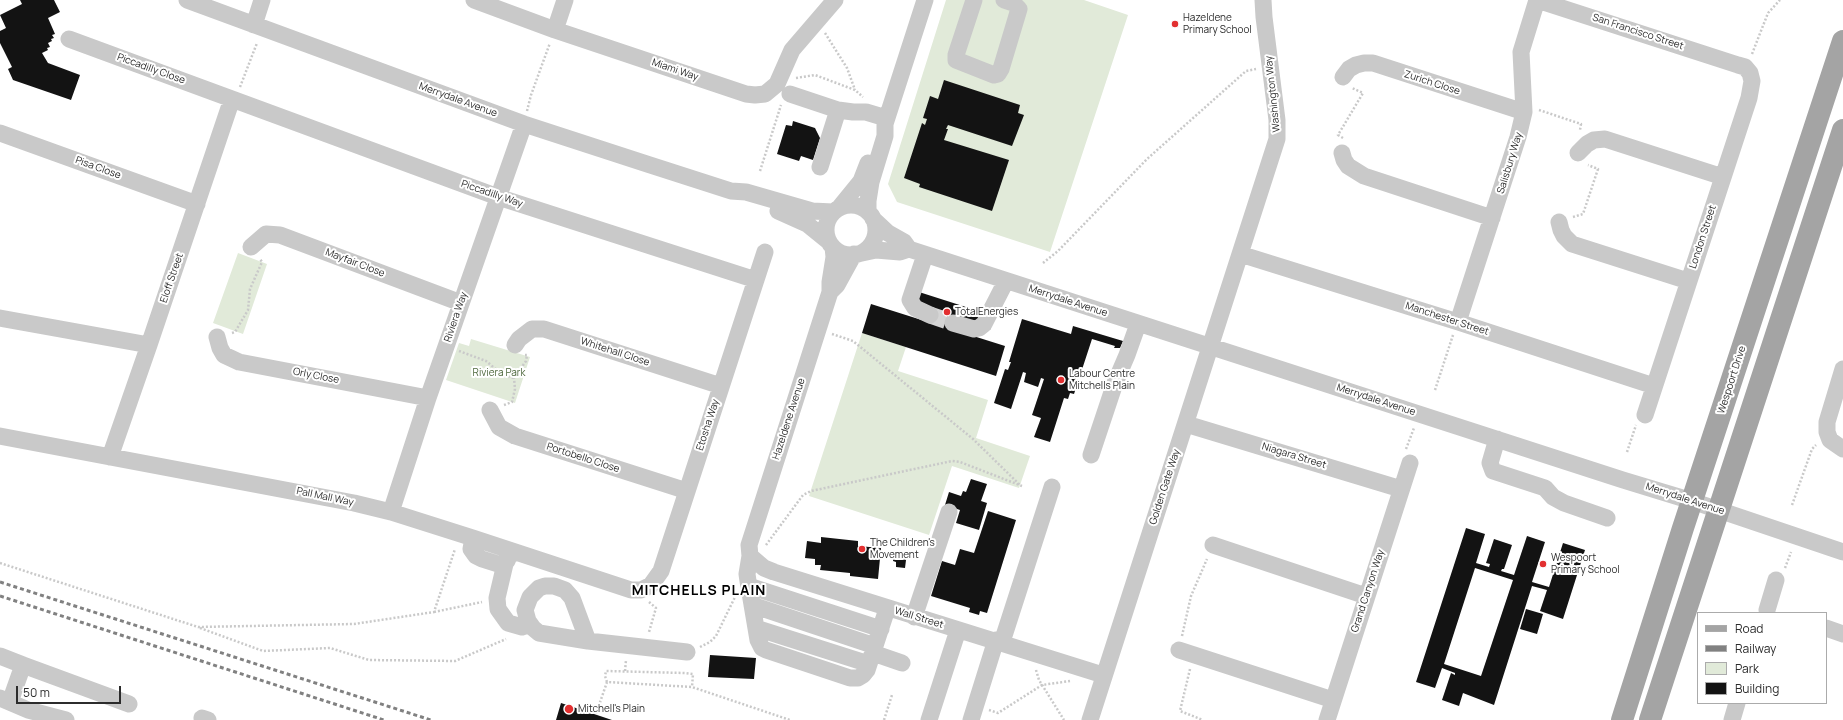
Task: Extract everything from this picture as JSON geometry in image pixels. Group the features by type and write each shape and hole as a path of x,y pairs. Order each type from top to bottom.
{"main road":[{"name":"Wespoort Drive","path":"1622,720 1692,501 1843,41"},
{"path":"1650,720 1843,130"}],"street":[{"name":"Merrydale Avenue","path":"186,0 524,124 732,191 746,192 812,211 836,210"},
{"path":"254,25 262,0"},
{"name":"Miami Way","path":"474,0 555,30 746,94 755,95 765,94 778,84 792,50 827,2"},
{"path":"555,30 565,0"},
{"path":"886,121 878,133 861,180 836,210 826,226 831,244 839,252 858,253 873,241 875,226 870,216 868,201 871,182 885,136 886,121 925,0"},
{"path":"974,0 956,60 994,75 998,74 1001,69 1019,9 1013,3 1004,0"},
{"name":"Washington Way","path":"1240,254 1278,139 1264,17 1264,0"},
{"name":"San Francisco Street","path":"1537,0 1742,66"},
{"name":"Salisbury Way","path":"1458,322 1492,218 1524,112 1521,52 1537,0"},
{"name":"Piccadilly Close","path":"70,39 232,99"},
{"name":"Zurich Close","path":"1343,78 1349,69 1356,65 1373,63 1524,112"},
{"name":"London Street","path":"1645,415 1749,98 1752,82 1750,73 1742,66"},
{"path":"787,92 838,110 866,112 886,121"},
{"name":"Piccadilly Way","path":"232,99 498,197 756,280"},
{"name":"Eloff Street","path":"110,457 150,345 232,99"},
{"path":"820,167 838,110"},
{"name":"Riviera Way","path":"391,512 428,398 524,124"},
{"name":"Pisa Close","path":"0,133 197,204"},
{"path":"1578,153 1587,144 1594,140 1605,139 1723,176"},
{"path":"1342,153 1348,166 1364,176 1492,218"},
{"name":"Merrydale Avenue","path":"732,191 743,199 793,217 807,224 831,244"},
{"path":"836,210 854,205 870,216"},
{"name":"Merrydale Avenue","path":"870,216 894,237 904,242 909,249"},
{"path":"1559,222 1564,236 1572,244 1688,282"},
{"name":"Mayfair Close","path":"251,247 266,234 280,235 461,303"},
{"name":"Hazeldene Avenue","path":"751,609 747,574 830,292 834,257 831,244"},
{"name":"Merrydale Avenue","path":"858,253 876,250 900,252 909,249 1138,324 1692,501 1843,552"},
{"name":"Etosha Way","path":"642,594 658,576 765,252"},
{"name":"Hazeldene Avenue","path":"830,292 837,285 858,253"},
{"path":"925,254 910,300 915,308 930,315"},
{"name":"Manchester Street","path":"1240,254 1458,322 1654,386"},
{"name":"Golden Gate Way","path":"1090,720 1103,675 1186,424 1240,254"},
{"path":"953,323 974,329 979,328 984,324 1006,281"},
{"path":"0,318 150,345"},
{"path":"1091,455 1115,383 1128,354 1138,324"},
{"name":"Whitehall Close","path":"518,349 519,339 532,329 544,329 721,386"},
{"name":"Orly Close","path":"217,337 224,355 239,362 428,398"},
{"path":"1843,369 1827,422 1827,432 1830,440 1843,449"},
{"name":"Portobello Close","path":"490,410 499,427 515,436 687,491"},
{"name":"Niagara Street","path":"1186,424 1401,489"},
{"name":"Pall Mall Way","path":"0,436 264,485 391,512 467,536 508,557 642,594"},
{"path":"1497,439 1489,466 1493,471 1545,488 1553,497 1564,503 1607,518"},
{"name":"Grand Canyon Way","path":"1327,720 1410,463"},
{"path":"973,713 1052,487"},
{"path":"914,617 949,512"},
{"path":"1213,545 1366,596"},
{"name":"Wall Street","path":"754,549 764,568 887,609 999,641 1103,675"},
{"path":"508,557 498,598 498,609 508,623 522,627 530,624"},
{"path":"1770,612 1776,580"},
{"path":"588,641 572,598 568,593 560,588 545,586 539,588 530,597 525,610 530,624 539,633 588,641 688,652"},
{"path":"751,609 873,651"},
{"path":"751,609 902,662"},
{"path":"873,651 887,609"},
{"path":"1827,628 1843,634"},
{"path":"930,720 958,630"},
{"path":"1180,650 1333,700"},
{"path":"0,656 129,704"},
{"path":"23,664 5,700 35,715 66,720"},
{"path":"1732,720 1737,704"}],"path":[{"path":"1742,66 1768,13 1780,0"},
{"path":"760,171 787,92 815,75 855,90 847,68 822,27"},
{"path":"524,124 531,95 555,30"},
{"path":"232,99 239,90 257,43"},
{"path":"1043,263 1058,251 1147,159 1246,71 1270,66"},
{"path":"1342,153 1348,140 1338,136 1364,93 1341,84 1343,78"},
{"path":"1524,112 1537,110 1581,124 1576,160 1598,169 1583,214 1559,222"},
{"path":"217,337 235,332 248,310 250,289 262,262 251,247"},
{"path":"1435,390 1458,322"},
{"path":"754,549 804,495 811,491 952,461 960,462 1022,486 974,439 853,340 830,333"},
{"path":"446,346 486,361 504,376 514,378"},
{"path":"490,410 512,402 515,389 514,378 526,361 527,355 518,349"},
{"path":"1627,452 1638,416 1645,415"},
{"path":"1410,463 1404,457 1412,430 1416,426"},
{"path":"1792,505 1812,448 1827,432"},
{"path":"434,612 467,536"},
{"path":"1203,720 1180,711 1191,666 1180,650 1191,596 1213,545"},
{"path":"0,563 198,627 263,651 330,648 369,660 455,661 509,638"},
{"path":"642,594 656,608 645,647"},
{"path":"198,627 354,624 434,612 498,598"},
{"path":"688,652 710,642 751,609"},
{"path":"1040,655 1036,671 1042,686 1064,720"},
{"path":"596,714 607,682 605,676 606,671 693,674 692,687"},
{"path":"973,713 998,713 1042,686 1072,680"},
{"path":"607,682 692,687 790,720"},
{"path":"884,720 892,695"}],"green space":[{"path":"946,0 1084,0 1128,15 1050,252 897,202 888,184"},
{"path":"238,253 267,264 243,334 213,323"},
{"path":"862,333 906,347 898,371 988,400 976,438 1030,456 1019,488 952,466 929,535 809,496"},
{"name":"Riviera Park","path":"471,339 530,357 515,403 446,380 459,343 469,346"}],"building":[{"path":"20,0 54,0 60,12 48,18 55,34 52,35 54,38 51,39 52,41 48,43 50,47 47,48 48,50 42,53 48,63 80,75 71,100 13,80 8,69 12,67 0,43 0,31 6,28 0,15 22,4"},
{"path":"944,80 1020,105 1018,113 1024,115 1012,146 948,125 946,129 948,129 944,140 1009,160 992,211 919,187 920,184 904,178 922,123 925,125 927,119 923,118 930,96 938,99"},
{"path":"793,121 815,128 820,138 813,160 801,156 799,161 777,154 786,125 792,126"},
{"path":"919,292 994,316 990,330 954,319 951,329 1005,346 996,376 862,333 871,304 928,322 915,306"},
{"name":"Labour Centre Mitchells Plain","path":"1022,319 1071,334 1073,326 1123,341 1120,348 1114,348 1115,346 1092,339 1074,394 1070,393 1068,399 1064,398 1050,442 1034,437 1041,418 1032,415 1044,379 1041,378 1038,387 1024,382 1026,373 1023,372 1011,409 994,403 1005,369 1008,370 1011,362 1009,362"},
{"path":"971,479 987,484 981,501 987,503 979,530 956,523 960,510 945,505 949,492 961,496 963,491 966,492"},
{"path":"988,511 1016,520 987,613 980,611 979,615 969,612 970,608 931,596 942,561 955,565 960,549 974,553"},
{"path":"1466,528 1485,534 1476,563 1489,567 1490,564 1486,563 1494,539 1512,545 1504,569 1501,571 1514,575 1527,536 1545,542 1532,582 1549,587 1563,543 1585,550 1563,619 1540,611 1547,590 1532,586 1494,705 1463,693 1459,706 1442,700 1451,673 1455,675 1455,673 1442,668 1435,688 1416,682","holes":["1475,568 1513,580 1481,676 1444,664"]},
{"path":"821,537 858,541 858,546 881,548 878,579 850,576 850,573 820,570 821,565 815,565 815,559 805,558 807,541 821,543"},
{"path":"894,551 907,552 905,568 896,567 896,562 893,561"},
{"path":"1526,609 1543,614 1537,634 1520,629"},
{"path":"710,655 756,658 754,679 708,677"},
{"name":"Mitchell's Plain","path":"561,703 612,720 556,720"}],"tunnel":[{"path":"930,315 953,323"}],"railway":[{"path":"0,582 431,720"},
{"path":"0,596 384,720"}],"place":[{"name":"Hazeldene Primary School","path":"1175,24"},
{"name":"TotalEnergies","path":"947,312"},
{"name":"Labour Centre Mitchells Plain","path":"1061,380"},
{"name":"The Children's Movement","path":"862,549"},
{"name":"Wespoort Primary School","path":"1543,564"},
{"name":"Mitchell's Plain","path":"569,709"}],"district":[{"name":"MITCHELLS PLAIN","path":"699,591"}]}
